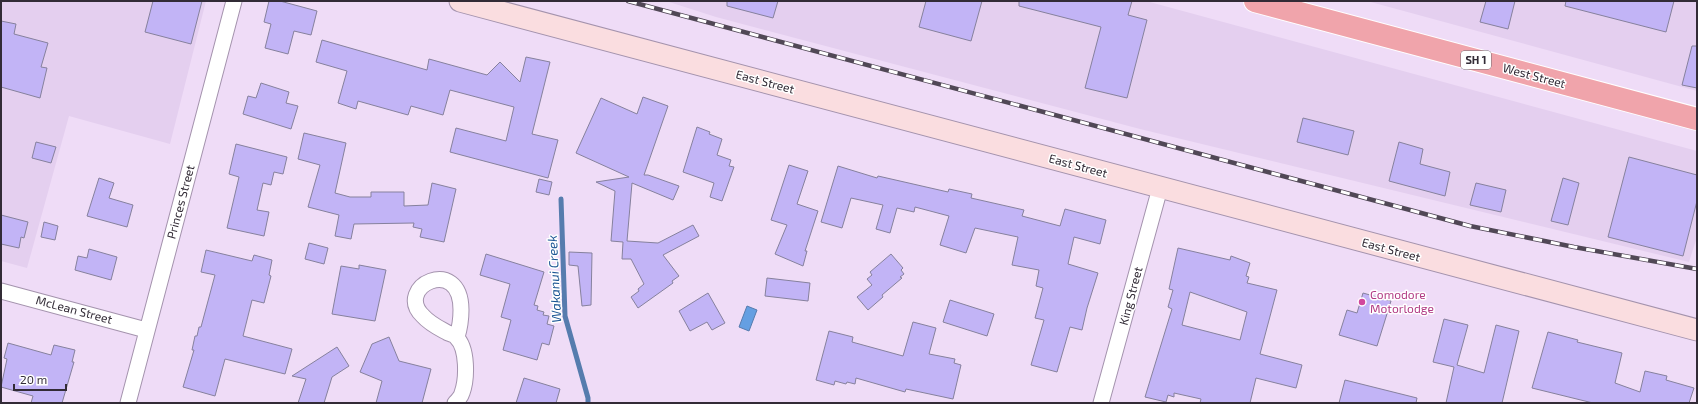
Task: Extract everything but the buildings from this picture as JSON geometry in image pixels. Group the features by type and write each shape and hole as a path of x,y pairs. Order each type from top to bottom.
{"highway":[{"name":"West Street","path":"1255,1 1697,119"}],"main road":[{"name":"East Street","path":"460,1 1697,330"}],"street":[{"name":"Princes Street","path":"128,403 146,330 234,1"},
{"name":"King Street","path":"1101,403 1160,188"},
{"name":"McLean Street","path":"1,291 146,330"},
{"path":"455,403 462,394 466,365 462,347 457,337"}],"shaded area":[{"path":"1,1 206,1 170,144 69,116 27,268 1,261"},
{"path":"666,1 1146,1 1697,151 1697,237 1689,262 1140,129 716,17"},
{"path":"1367,1 1697,1 1697,91"}],"water":[{"path":"747,306 757,310 749,331 739,327"}],"waterway":[{"name":"Wakanui Creek","path":"561,199 565,316 588,398 588,403"}],"railway":[{"path":"628,1 1470,226 1574,247 1697,269"}],"place":[{"name":"Comodore Motorlodge","path":"1362,302"}]}
